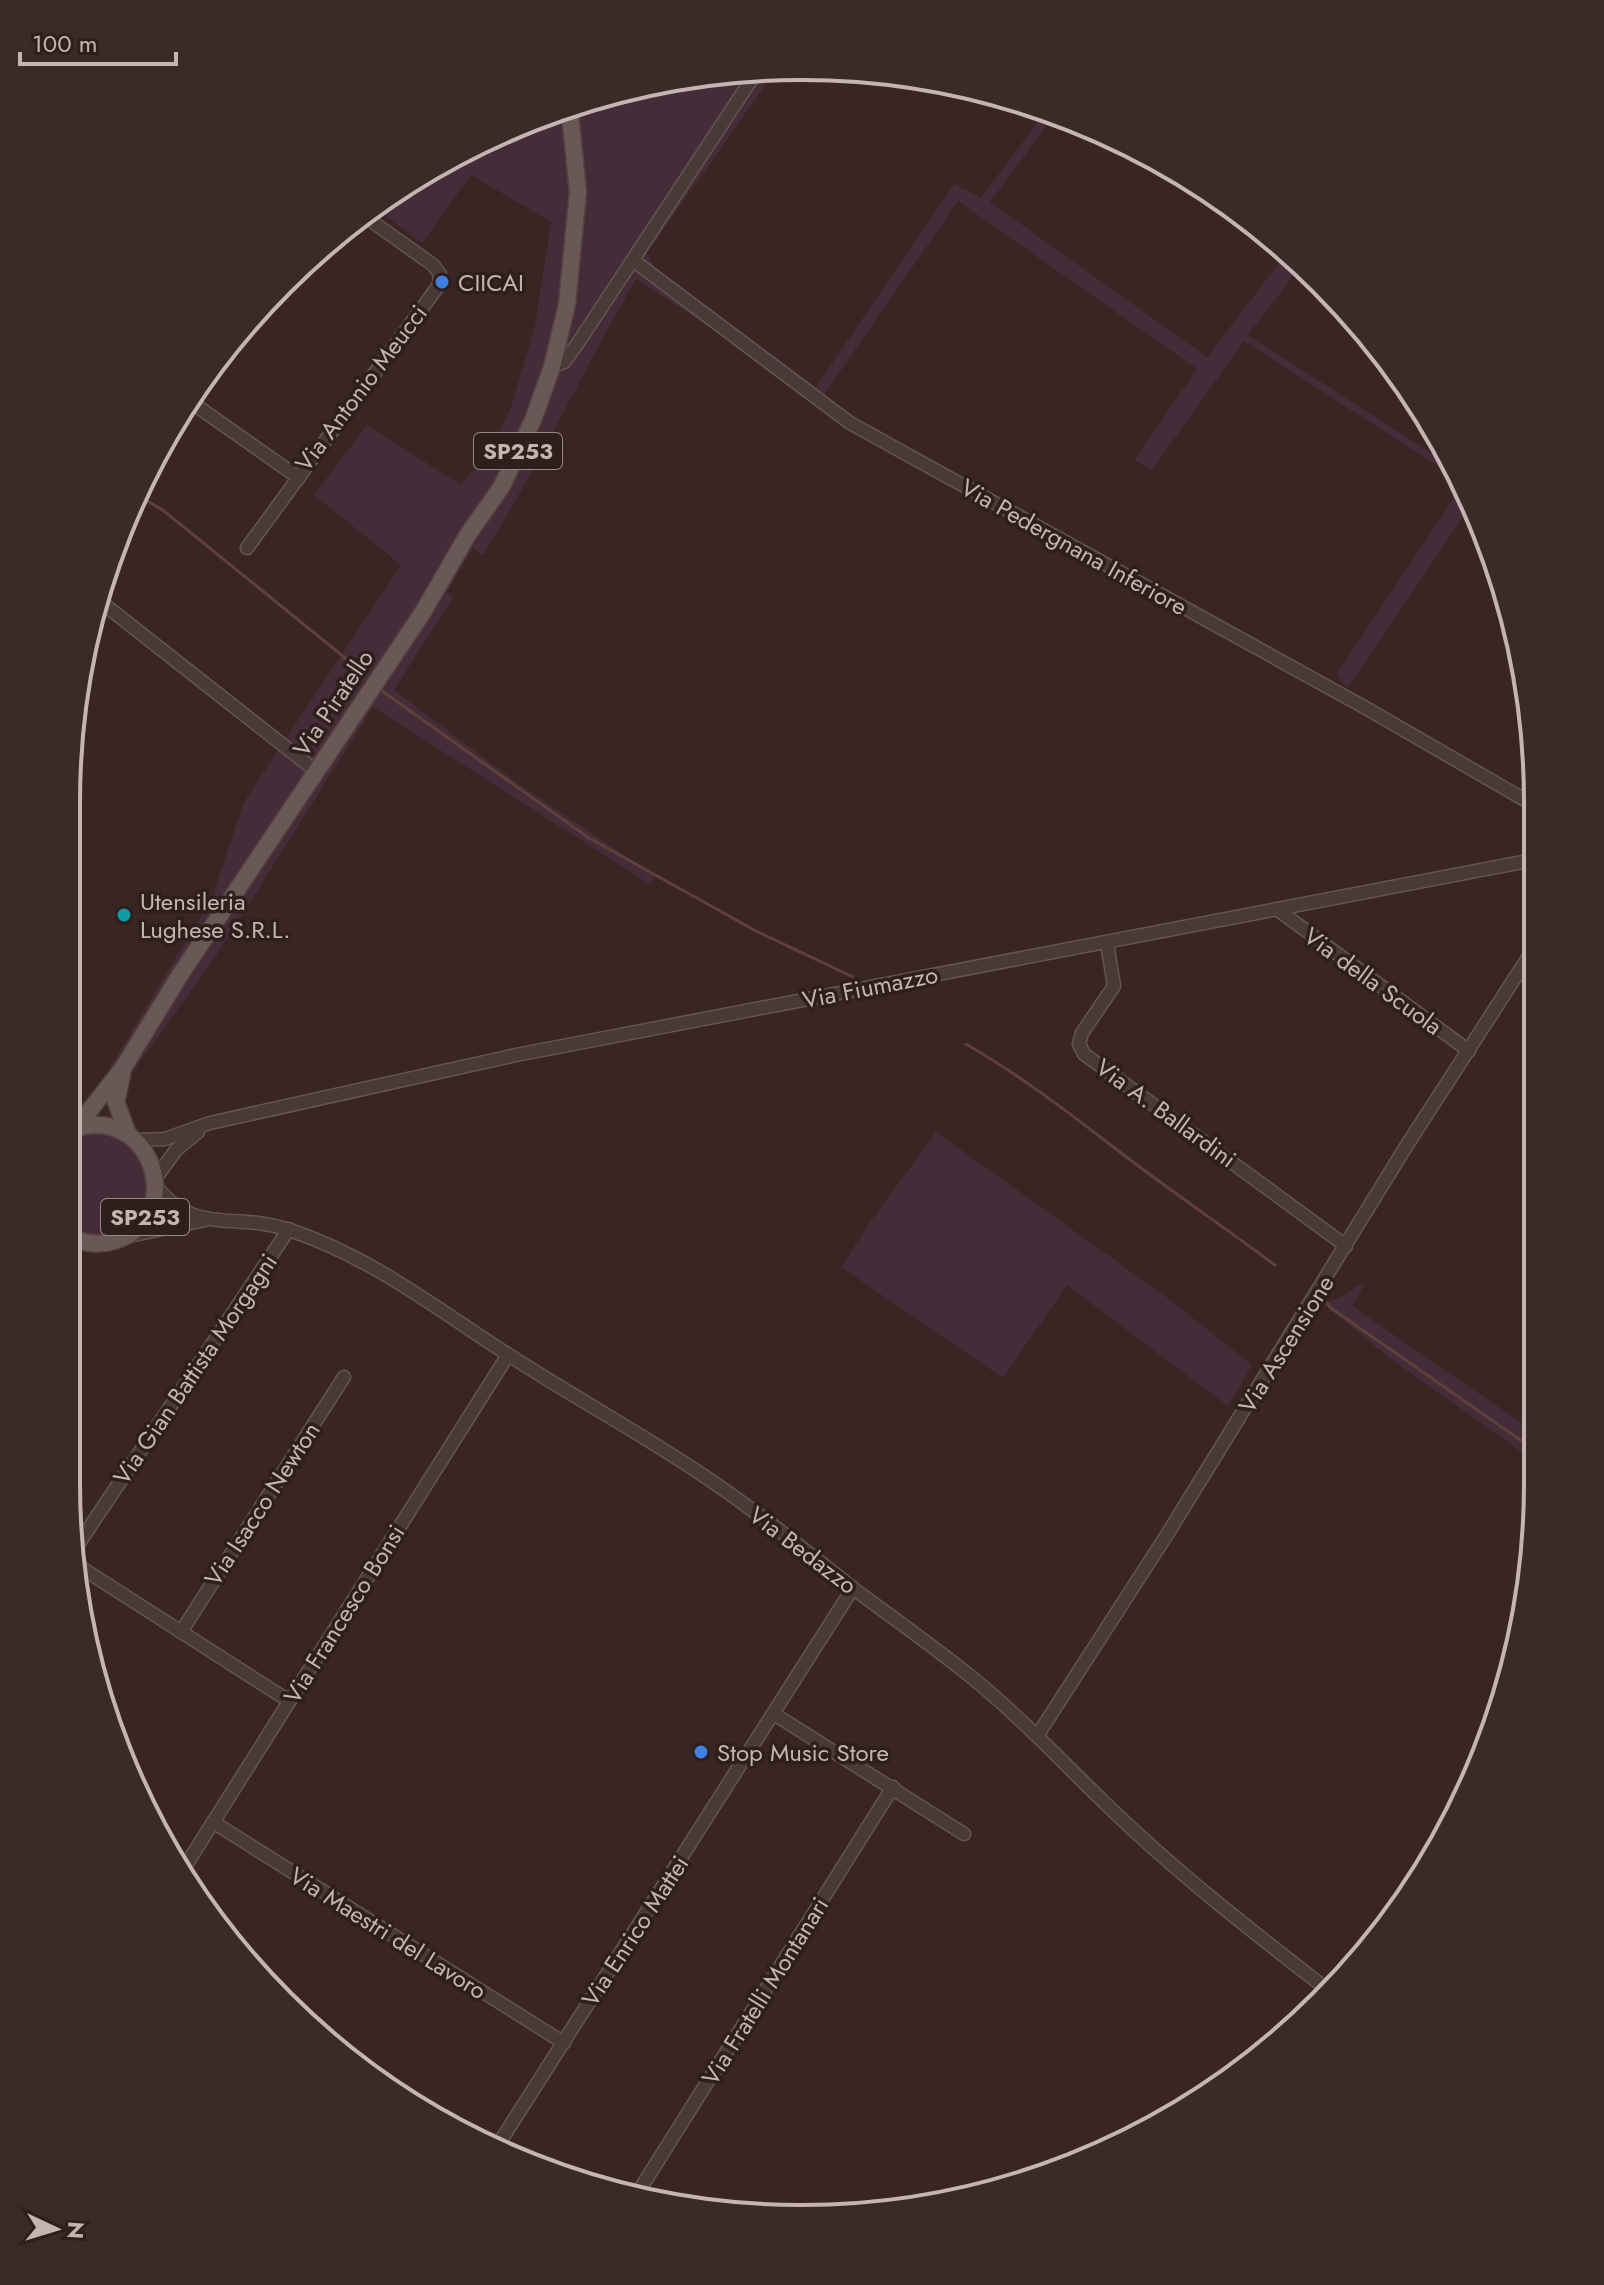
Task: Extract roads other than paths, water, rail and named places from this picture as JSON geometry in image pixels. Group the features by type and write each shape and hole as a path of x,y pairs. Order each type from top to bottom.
{"main road":[{"name":"Via Piratello","path":"80,1119 131,1055 180,975 423,612 467,536 502,486 533,420 552,367 567,304 578,192 570,118"},
{"name":"Via Piratello","path":"131,1055 116,1102 132,1137"},
{"name":"SP253","path":"80,1129 108,1126 132,1137 152,1164 155,1182 152,1203 143,1220 122,1238 80,1244"},
{"name":"SP253","path":"80,1241 85,1243"}],"street":[{"name":"Via Piratello","path":"552,367 564,362 634,261 750,82"},
{"name":"Via Antonio Meucci","path":"198,407 299,478 439,285 440,274 433,265 372,222"},
{"name":"Via Pedergnana Inferiore","path":"634,261 850,423 1364,707 1524,799"},
{"path":"247,548 299,478"},
{"path":"107,607 316,771"},
{"name":"Via Fiumazzo","path":"132,1137 165,1139 210,1123 516,1055 1524,862"},
{"name":"Via della Scuola","path":"1278,910 1469,1051"},
{"name":"Via A. Ballardini","path":"1107,943 1114,986 1082,1033 1079,1044 1084,1054 1346,1246"},
{"name":"Via Ascensione","path":"1037,1736 1524,964"},
{"name":"Via Fiumazzo","path":"155,1182 176,1150 210,1123"},
{"name":"Via Bedazzo","path":"155,1182 178,1209 210,1219"},
{"name":"Via Bedazzo","path":"122,1238 210,1219 256,1221 289,1229 338,1250 392,1279 703,1476 971,1677 1129,1826 1236,1918 1321,1985"},
{"name":"Via Gian Battista Morgagni","path":"83,1538 289,1229"},
{"name":"Via Francesco Bonsi","path":"188,1862 508,1355"},
{"name":"Via Isacco Newton","path":"181,1632 344,1377"},
{"path":"85,1570 289,1701"},
{"name":"Via Enrico Mattei","path":"502,2139 853,1588"},
{"path":"774,1714 964,1834"},
{"name":"Via Fratelli Montanari","path":"642,2186 893,1787"},
{"name":"Via Maestri del Lavoro","path":"213,1822 564,2043"}],"waterway":[{"path":"146,500 164,511 355,666"},
{"path":"382,691 589,838 756,931 853,977"},
{"path":"966,1044 1040,1092 1275,1265"},
{"path":"1324,1299 1331,1308 1524,1443"}],"place":[{"name":"CIICAI","path":"442,282"},
{"name":"Utensileria Lughese S.R.L.","path":"124,915"},
{"name":"Stop Music Store","path":"701,1752"}]}
